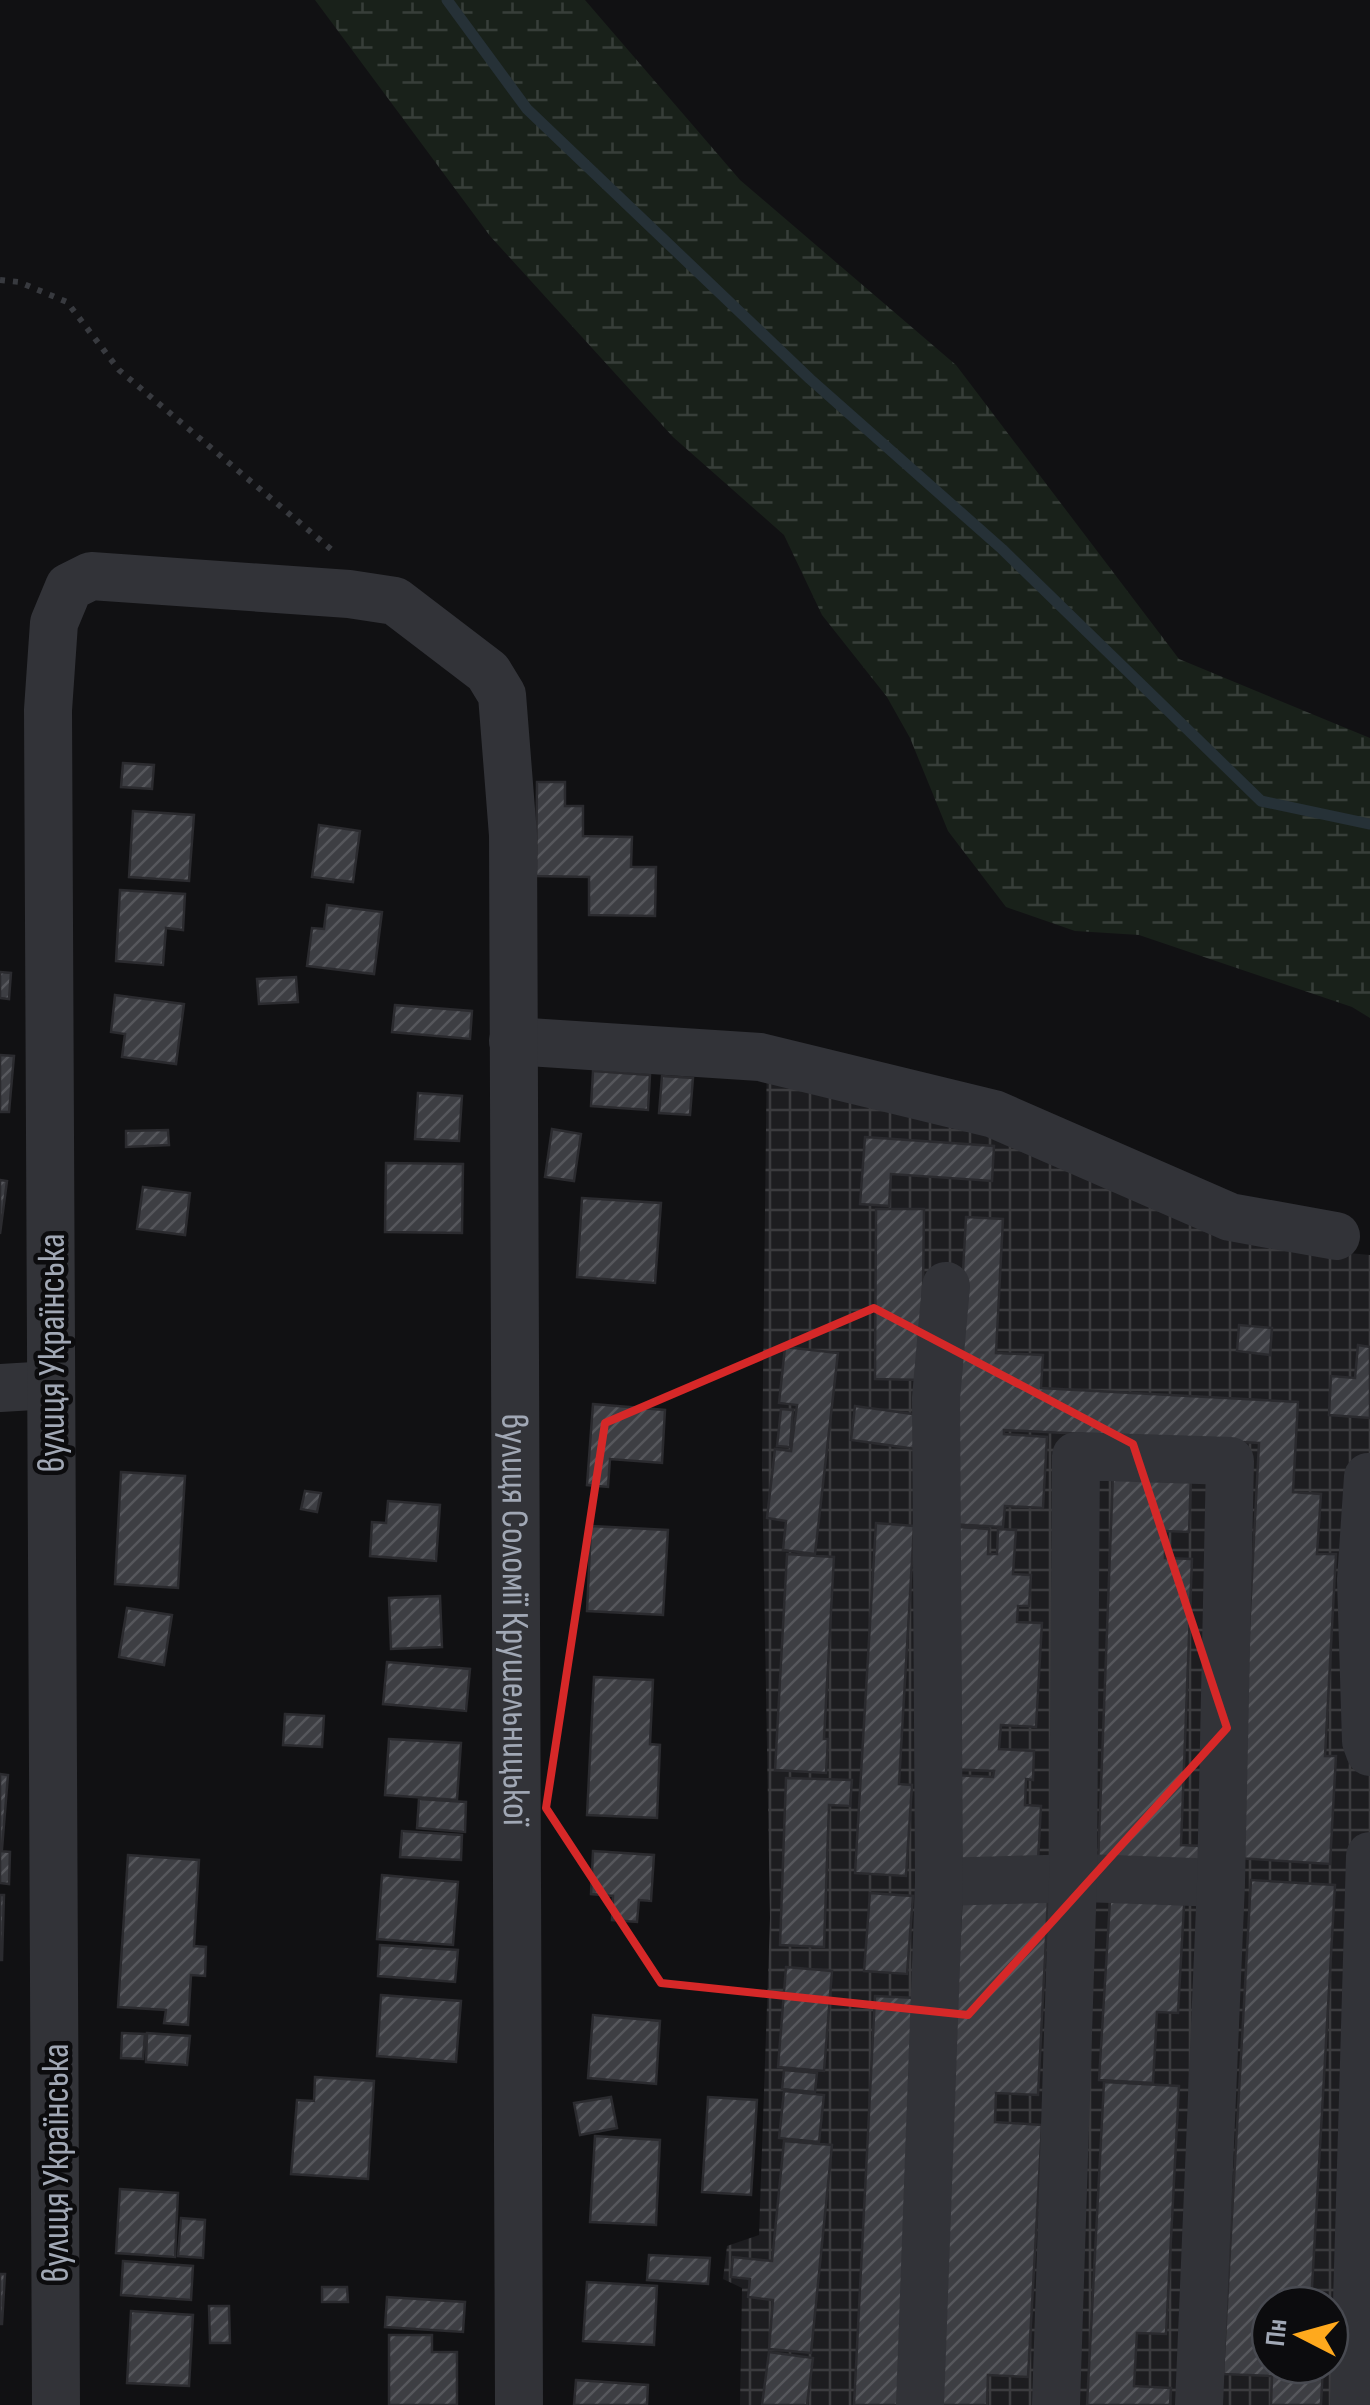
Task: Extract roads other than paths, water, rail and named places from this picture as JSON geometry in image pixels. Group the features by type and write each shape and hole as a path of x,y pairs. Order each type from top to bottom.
{"street":[{"name":"вулиця Українська","path":"56,2405 48,710 54,623 69,587 92,576 342,573 395,601 488,672 502,695 513,835"},
{"name":"вулиця Соломії Крушельницької","path":"513,835 519,2405"},
{"path":"514,1040 760,1057 994,1114 1230,1217 1336,1236"},
{"path":"920,2405 939,1882 936,1398 946,1286"},
{"path":"0,1388 51,1385"},
{"path":"1056,2405 1073,1878 1076,1456 1230,1461 1222,1883 1198,2405"},
{"path":"1368,1476 1362,1580 1366,1740 1370,1752"},
{"path":"1354,2405 1370,1856"},
{"path":"939,1882 1073,1878 1222,1883"}],"waterway":[{"path":"447,0 527,109 810,379 1002,549 1261,801 1370,824"}]}
